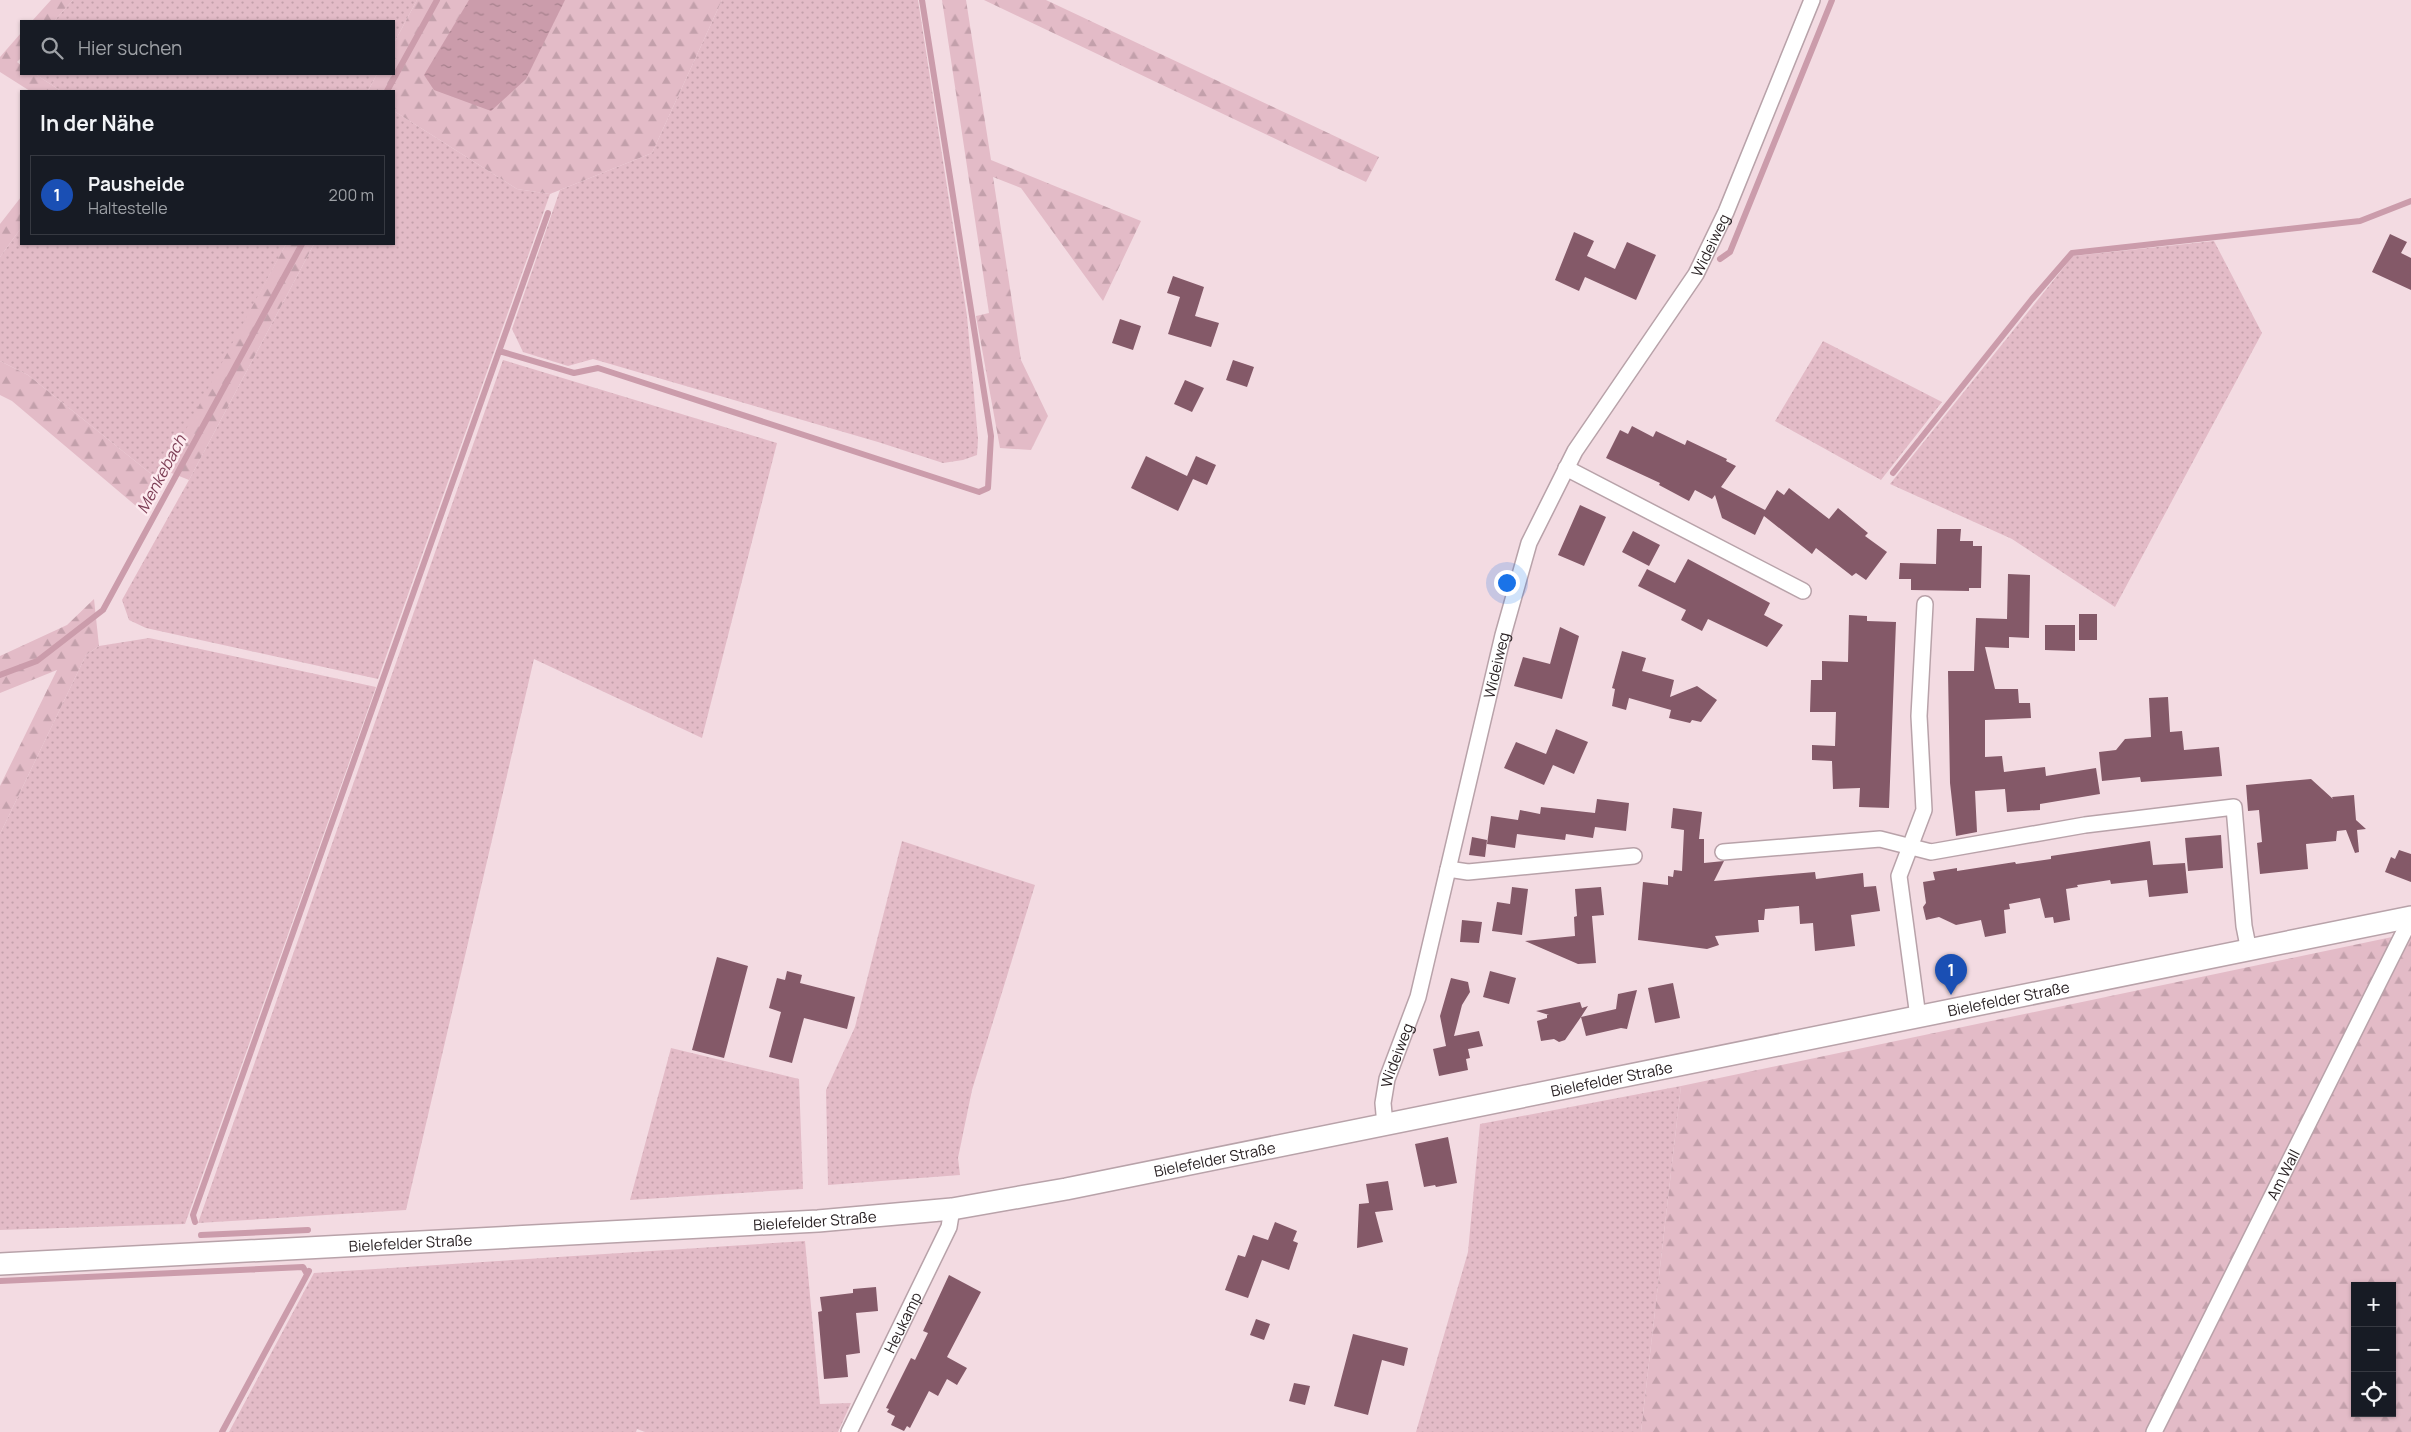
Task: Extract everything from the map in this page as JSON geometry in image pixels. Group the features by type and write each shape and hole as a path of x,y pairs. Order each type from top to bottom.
{"main road":[{"name":"Bielefelder Straße","path":"0,1264 818,1221 952,1209 1066,1189 2411,918"}],"street":[{"name":"Wideiweg","path":"1385,1125 1382,1103 1387,1078 1418,997 1503,635 1526,552 1575,451 1696,274 1726,212 1812,0"},
{"path":"1566,468 1803,591"},
{"path":"1918,1017 1899,876 1908,846 1924,810 1919,716 1925,604"},
{"path":"1723,852 1880,839 1931,852 2084,825 2234,807 2244,926 2249,951"},
{"path":"1448,869 1468,872 1634,856"},
{"name":"Am Wall","path":"2154,1432 2411,918"},
{"name":"Heukamp","path":"848,1432 949,1227 952,1209"}],"green space":[{"path":"51,0 73,0 55,20 33,20"},
{"path":"73,0 417,0 395,41 395,20 55,20"},
{"path":"417,0 722,0 652,153 550,194 517,189 395,112 395,90 369,90 376,75 395,75 395,41"},
{"path":"722,0 918,0 967,316 978,439 977,455 963,460 943,463 878,442 593,359 568,366 523,352 512,329 560,190 652,153"},
{"path":"942,0 966,0 991,160 1141,221 1103,301 1021,188 993,177 1021,360 1048,416 1031,450 1000,448 976,316 989,313"},
{"path":"984,0 1046,0 1379,157 1366,182"},
{"path":"20,34 20,59 17,62 20,64 20,75 37,75 59,90 28,90 0,72 0,57"},
{"path":"37,75 376,75 369,90 59,90"},
{"path":"395,112 517,189 550,194 378,679 146,628 129,620 122,600 189,480 313,245 395,245"},
{"path":"20,198 20,229 0,257 0,224"},
{"path":"20,229 20,245 285,245 160,481 28,375 0,361 0,257"},
{"path":"2214,241 2262,333 2115,607 2012,539 1890,484 2073,256"},
{"path":"285,245 313,245 189,480 164,470"},
{"path":"1823,341 1942,402 1881,480 1775,421"},
{"path":"503,360 777,443 702,738 534,659 406,1210 198,1223"},
{"path":"0,361 28,375 160,481 142,511 12,401 0,395"},
{"path":"94,599 99,646 86,655 0,834 0,786 57,670 0,693 0,656 67,625"},
{"path":"149,638 376,687 185,1224 0,1230 0,834 86,655 99,646"},
{"path":"902,841 1035,885 972,1090 958,1158 960,1175 828,1185 826,1090 855,1027"},
{"path":"2411,933 2411,1432 1641,1432 1681,1086"},
{"path":"671,1048 799,1079 803,1189 630,1200"},
{"path":"1681,1086 1641,1432 1416,1432 1468,1252 1480,1124"},
{"path":"805,1241 820,1404 851,1403 838,1432 645,1432 637,1429 636,1432 229,1432 314,1273"}],"water":[{"path":"469,0 565,0 526,79 491,111 434,90 424,75"}],"building":[{"path":"1574,232 1594,241 1587,256 1615,269 1627,242 1656,255 1636,300 1585,277 1579,291 1555,280"},
{"path":"2390,234 2407,242 2401,253 2411,258 2411,290 2372,272"},
{"path":"1173,276 1204,287 1195,316 1219,323 1211,347 1168,334 1180,297 1167,293"},
{"path":"1120,319 1141,326 1133,350 1112,343"},
{"path":"1233,360 1254,367 1247,387 1226,380"},
{"path":"1185,380 1204,388 1192,412 1174,404"},
{"path":"1632,426 1653,437 1656,431 1685,445 1687,440 1727,459 1726,461 1736,466 1721,487 1765,510 1777,490 1784,495 1789,488 1829,519 1838,508 1868,533 1865,536 1887,552 1866,580 1856,573 1852,576 1816,548 1812,554 1764,516 1755,535 1722,518 1715,495 1712,499 1695,490 1689,501 1659,485 1660,483 1606,458 1620,430 1628,434"},
{"path":"1146,456 1187,476 1196,456 1216,465 1207,485 1193,479 1178,511 1131,488"},
{"path":"1580,505 1606,517 1584,566 1558,555"},
{"path":"1937,529 1961,529 1960,541 1973,541 1973,546 1982,546 1981,588 1969,588 1969,591 1911,590 1911,579 1899,579 1900,563 1936,564"},
{"path":"1633,531 1660,545 1649,566 1622,552"},
{"path":"1688,559 1770,603 1764,615 1783,625 1767,647 1708,619 1702,631 1681,620 1686,610 1638,586 1647,569 1675,583"},
{"path":"2008,574 2030,575 2029,638 2009,637 2009,648 1985,647 1995,689 2018,689 2019,703 2030,703 2031,718 1985,720 1985,757 2002,756 2004,772 2045,767 2046,776 2096,768 2100,794 2040,804 2040,810 2007,812 2005,789 1975,791 1977,832 1956,836 1950,783 1948,671 1974,671 1976,618 2007,619"},
{"path":"2079,614 2097,614 2097,640 2079,640"},
{"path":"1849,615 1867,616 1867,621 1896,622 1889,808 1859,807 1860,788 1833,789 1832,761 1812,760 1812,745 1835,746 1836,712 1810,712 1811,680 1822,680 1822,661 1848,662"},
{"path":"2045,625 2075,625 2075,651 2045,650"},
{"path":"1560,627 1579,636 1562,699 1514,686 1523,657 1550,664"},
{"path":"1622,651 1646,658 1642,671 1674,680 1670,697 1697,686 1717,700 1701,722 1692,720 1690,723 1669,718 1671,710 1629,698 1626,710 1612,706 1615,689 1612,688"},
{"path":"2168,697 2170,732 2182,731 2184,750 2219,747 2222,776 2141,782 2140,777 2102,781 2099,752 2116,750 2125,739 2151,737 2149,698"},
{"path":"1556,729 1588,742 1574,774 1553,765 1544,785 1504,768 1516,742 1546,754"},
{"path":"2311,779 2333,799 2332,797 2354,795 2356,820 2366,829 2357,830 2359,852 2355,853 2346,830 2337,831 2336,841 2306,844 2308,869 2260,874 2257,843 2262,842 2259,810 2248,811 2246,785"},
{"path":"1597,799 1629,803 1626,831 1595,827 1593,838 1566,834 1565,840 1517,834 1515,848 1487,844 1491,816 1518,820 1520,810 1540,814 1541,807 1595,813"},
{"path":"1673,808 1702,812 1699,839 1704,839 1704,863 1724,861 1714,881 1815,872 1816,879 1863,873 1864,887 1876,886 1880,911 1851,915 1855,946 1815,951 1813,923 1800,924 1799,906 1765,909 1764,920 1758,920 1759,932 1715,936 1719,945 1707,949 1638,940 1643,882 1668,885 1668,876 1673,877 1674,870 1682,871 1684,830 1671,828"},
{"path":"2221,835 2223,868 2188,871 2185,838"},
{"path":"1472,837 1487,840 1485,857 1469,855"},
{"path":"2150,841 2153,865 2185,863 2188,893 2149,897 2147,880 2111,884 2110,880 2077,885 2078,887 2066,889 2070,920 2054,923 2053,917 2045,918 2040,898 2009,904 2010,909 2004,910 2006,933 1985,937 1981,920 1956,925 1939,917 1926,920 1923,907 1926,903 1923,882 1935,880 1933,872 1957,868 1957,871 2015,862 2016,864 2051,859 2051,856"},
{"path":"2399,850 2411,854 2411,882 2385,872 2391,857 2395,859"},
{"path":"1512,887 1528,889 1522,935 1492,931 1497,902 1510,904"},
{"path":"1601,887 1604,915 1592,916 1596,963 1578,964 1525,941 1575,936 1574,917 1577,916 1575,889"},
{"path":"1462,920 1482,922 1479,943 1460,942"},
{"path":"717,957 748,966 724,1058 692,1050"},
{"path":"787,971 802,975 800,983 855,997 847,1029 804,1018 792,1063 769,1057 781,1012 769,1008 777,978 785,980"},
{"path":"1490,971 1516,978 1509,1004 1483,997"},
{"path":"1451,978 1468,982 1470,992 1462,1005 1454,1036 1479,1031 1483,1046 1468,1049 1470,1058 1466,1059 1468,1070 1439,1076 1433,1049 1446,1046 1440,1016"},
{"path":"1673,983 1680,1018 1655,1023 1648,988"},
{"path":"1637,990 1627,1029 1621,1028 1586,1036 1581,1017 1616,1009 1618,994"},
{"path":"1580,1002 1582,1008 1588,1006 1565,1040 1559,1042 1554,1039 1541,1041 1537,1021 1547,1018 1547,1015 1549,1015 1536,1011"},
{"path":"1448,1137 1457,1183 1424,1187 1415,1144"},
{"path":"1388,1181 1393,1210 1375,1212 1383,1242 1357,1248 1359,1204 1369,1203 1366,1184"},
{"path":"1275,1222 1297,1231 1293,1241 1298,1243 1289,1270 1262,1260 1248,1298 1225,1290 1238,1255 1245,1257 1253,1235 1268,1240"},
{"path":"949,1275 981,1292 947,1357 967,1368 957,1385 947,1379 938,1396 929,1391 910,1428 907,1426 904,1431 891,1425 895,1416 887,1412 889,1409 886,1408 911,1358 915,1360 928,1333 923,1331"},
{"path":"876,1287 878,1311 856,1313 860,1353 846,1355 848,1377 824,1379 818,1312 822,1311 820,1297 853,1293 853,1289"},
{"path":"1256,1319 1270,1324 1264,1340 1250,1335"},
{"path":"1353,1334 1408,1348 1404,1366 1382,1360 1368,1415 1334,1406"},
{"path":"1294,1383 1310,1386 1305,1405 1289,1401"}],"waterway":[{"name":"Menkebach","path":"388,90 437,0"},
{"path":"499,351 574,373 598,368 979,492 988,488 991,436 922,0"},
{"path":"1720,259 1730,252 1832,0"},
{"path":"1893,473 2032,299 2072,253 2360,221 2411,201"},
{"path":"195,1222 193,1215 548,213"},
{"name":"Menkebach","path":"0,675 37,661 103,610 301,245"},
{"path":"201,1235 308,1230"},
{"path":"0,1281 303,1267 307,1274"},
{"path":"222,1432 309,1271"}],"place":[{"name":"Pausheide","path":"1951,995"}]}
